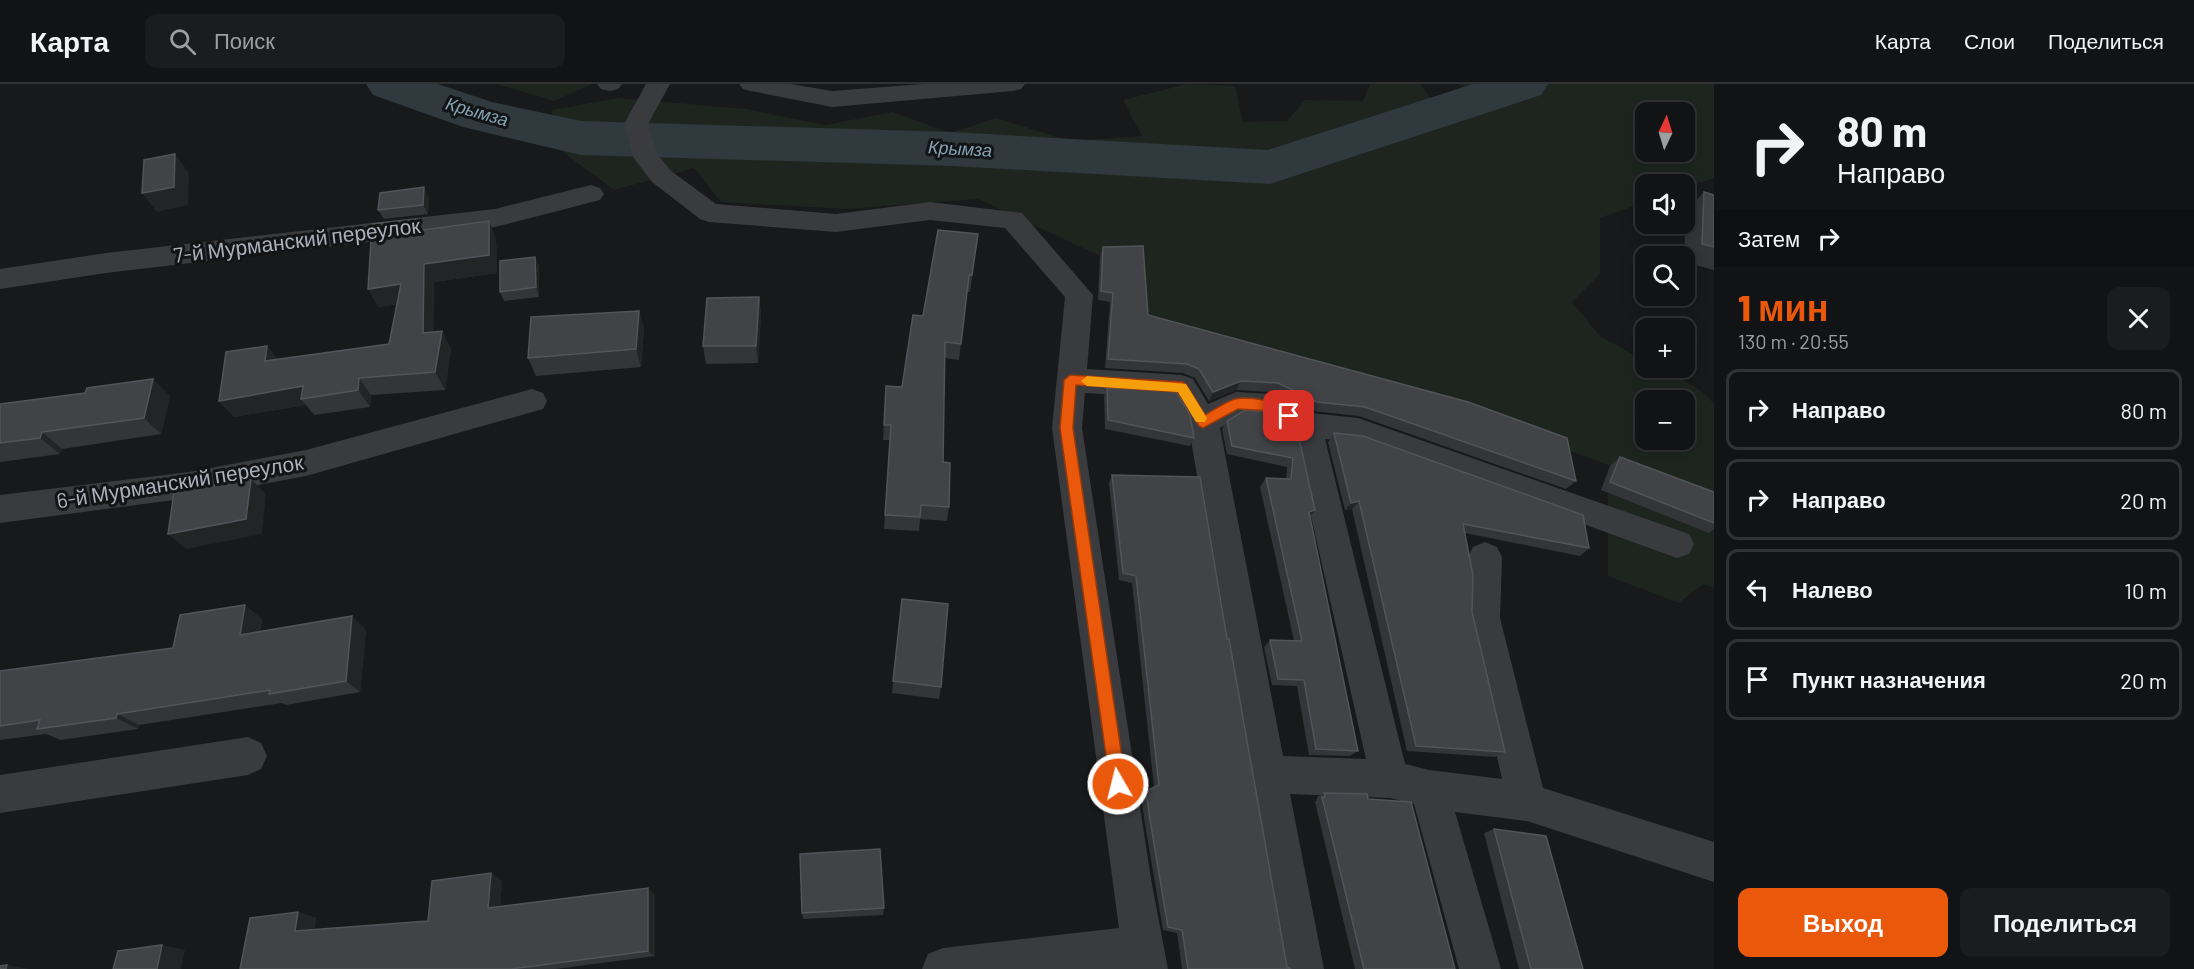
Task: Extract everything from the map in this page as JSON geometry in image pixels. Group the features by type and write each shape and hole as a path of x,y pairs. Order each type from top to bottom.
{"street":[{"path":"658,84 636,124 646,157 661,176 709,213 836,223 930,212 1013,220 1079,295 1067,428 1145,957 943,969"},
{"path":"751,84 832,99 1013,84"},
{"name":"7-й Мурманский переулок","path":"0,279 106,262 495,218 591,194"},
{"path":"1070,380 1182,387 1203,422 1303,969"},
{"name":"6-й Мурманский переулок","path":"0,509 189,485 306,463 532,401"},
{"path":"1203,422 1236,404 1273,406 1306,425 1359,430 1677,544"},
{"path":"1306,425 1390,778"},
{"path":"1485,557 1483,618 1527,802"},
{"path":"0,794 248,756"},
{"path":"1268,774 1390,778 1429,789 1527,802 1714,862"},
{"path":"1429,789 1480,969"}],"shaded area":[{"path":"497,84 593,84 554,101"},
{"path":"1187,84 1235,86 1243,122 1287,121 1305,100 1363,101 1370,84 1420,84 1437,107 1469,109 1459,84 1714,84 1714,178 1695,185 1695,174 1635,174 1635,206 1600,218 1600,274 1572,302 1600,336 1635,355 1635,378 1678,378 1693,386 1714,404 1714,588 1703,584 1679,603 1608,576 1608,493 1708,532 1704,500 1461,411 1144,324 1140,256 1100,256 978,199 847,209 721,202 694,168 614,190 564,153 551,110 619,98 746,109 825,125 893,112 950,133 996,118 1071,141 1142,136 1123,100"}],"building":[{"path":"175,154 174,187 142,193 144,160"},
{"path":"424,187 423,205 378,210 380,193"},
{"path":"1704,192 1714,195 1714,247 1702,244"},
{"path":"417,219 416,231 489,221 489,255 424,264 423,333 442,331 435,372 359,378 358,390 301,399 303,386 219,401 226,352 267,346 265,361 389,344 401,284 368,289 372,224"},
{"path":"938,230 978,234 972,275 969,275 961,344 945,342 943,462 950,463 949,507 921,505 920,517 885,515 891,425 884,425 886,386 902,387 913,315 923,316"},
{"path":"1143,246 1148,315 1468,402 1567,438 1576,481 1365,407 1317,402 1278,383 1241,381 1213,392 1199,369 1187,364 1108,359 1113,293 1101,291 1103,247"},
{"path":"535,257 536,287 500,292 500,261"},
{"path":"759,297 756,346 703,346 707,298"},
{"path":"639,311 636,349 528,358 531,317"},
{"path":"153,379 144,418 42,432 40,438 0,443 0,404 85,393 87,388"},
{"path":"1107,388 1176,391 1190,415 1194,438 1108,420"},
{"path":"1245,410 1272,412 1296,425 1315,510 1309,512 1358,751 1316,749 1304,680 1278,679 1270,640 1302,641 1266,478 1291,479 1293,458 1232,446 1227,421"},
{"path":"1334,433 1363,436 1583,515 1589,548 1463,524 1473,575 1472,612 1505,752 1416,746 1359,501 1351,503"},
{"path":"1620,457 1714,492 1714,523 1610,482"},
{"path":"1112,475 1200,477 1287,967 1291,969 1188,969 1182,930 1168,927 1146,791 1159,785 1136,576 1123,573"},
{"path":"251,479 246,519 168,534 174,492"},
{"path":"902,599 948,604 941,687 893,681"},
{"path":"245,605 240,635 352,616 346,681 269,694 270,690 117,714 116,718 37,729 40,720 0,726 0,671 173,648 180,615"},
{"path":"1324,793 1367,794 1368,799 1411,802 1455,969 1364,969 1322,797 1325,797"},
{"path":"1494,829 1546,836 1583,969 1531,969"},
{"path":"880,849 884,908 802,913 800,854"},
{"path":"491,873 488,908 648,888 648,951 511,969 240,969 250,918 298,912 295,931 428,921 432,881"},
{"path":"162,945 157,969 113,969 118,951"}],"waterway":[{"name":"Крымза","path":"390,84 481,116 581,138 952,149 1270,167 1524,84"}],"slow traffic":[{"path":"1087,381 1182,387 1200,418"}],"route":[{"path":"1118,784 1067,428 1070,380 1182,387 1203,422 1236,404 1273,406 1289,416"}]}
